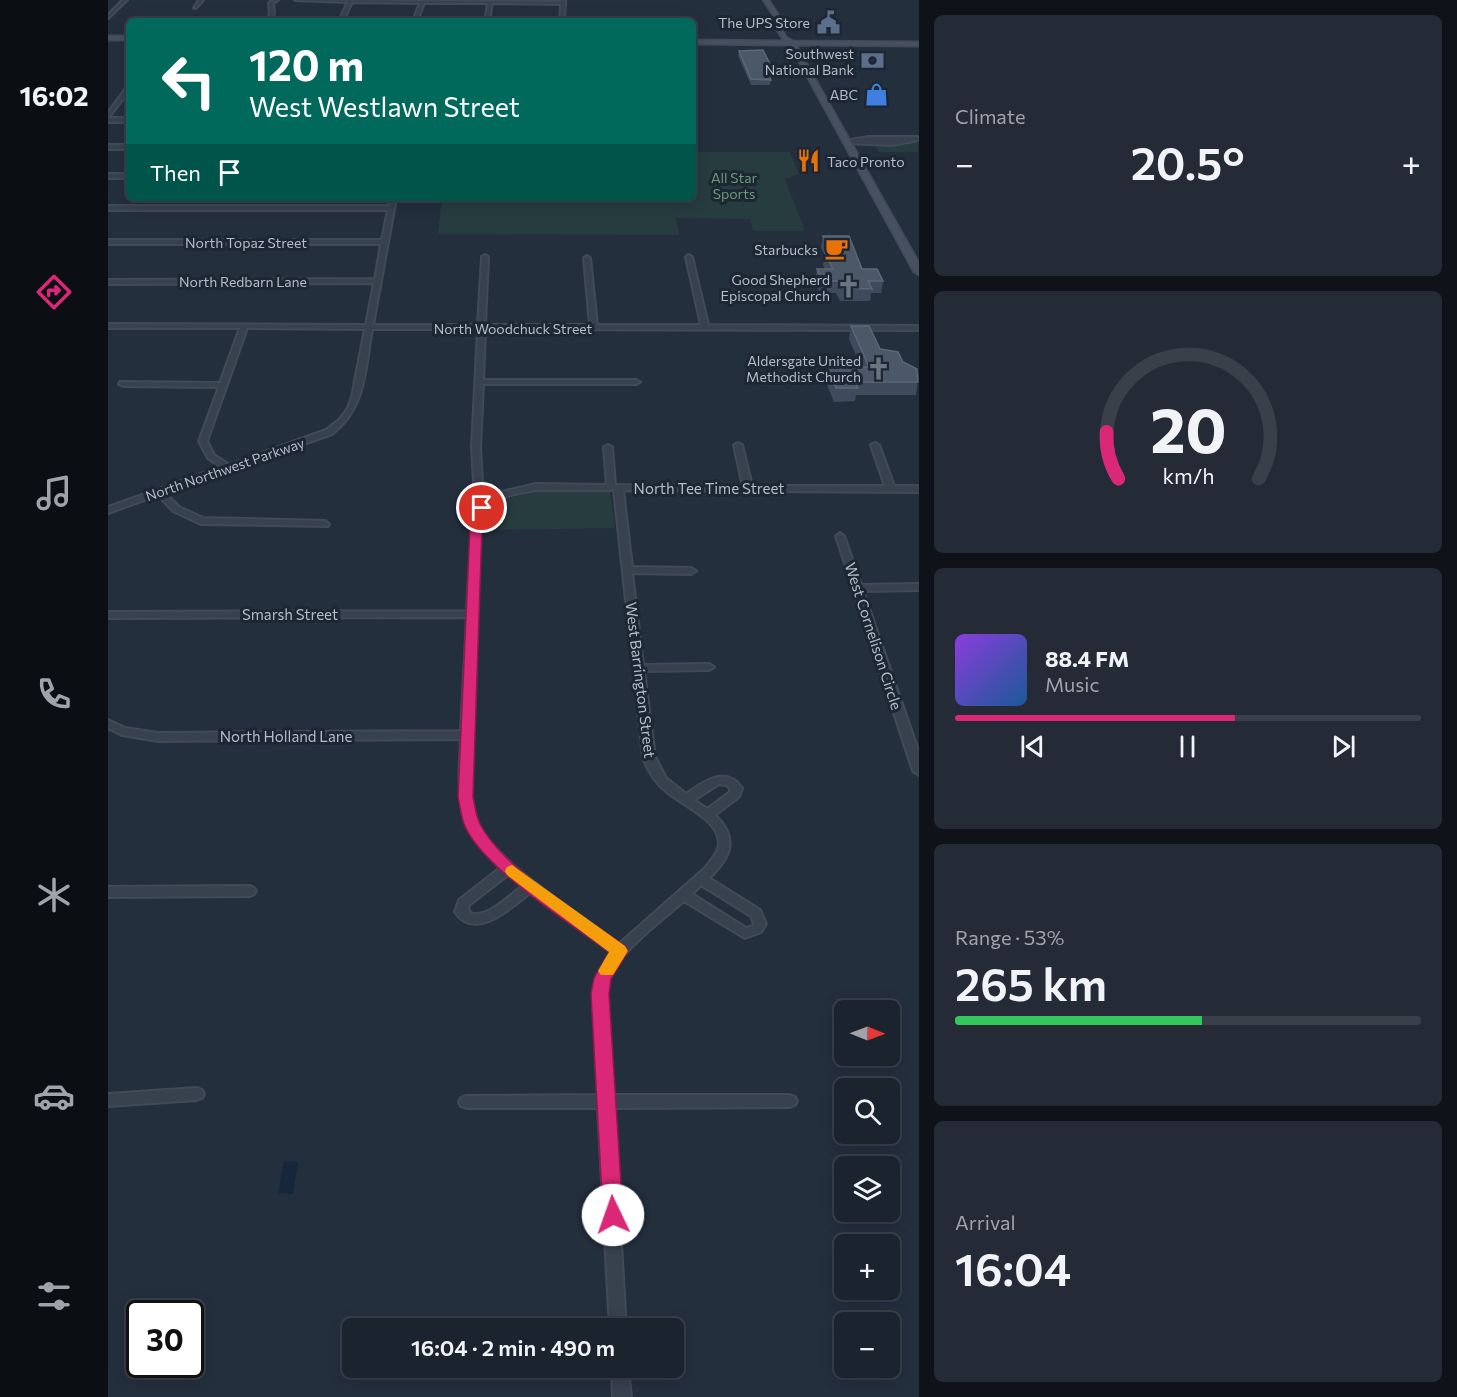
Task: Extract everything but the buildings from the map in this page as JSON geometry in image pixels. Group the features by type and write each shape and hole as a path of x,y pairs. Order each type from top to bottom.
{"main road":[{"path":"766,0 779,20 775,22 777,26 784,38 792,43 918,272"},
{"path":"108,38 126,38"},
{"path":"696,42 918,44"}],"street":[{"path":"108,17 125,0"},
{"path":"195,7 201,0"},
{"path":"270,18 272,3 276,0"},
{"path":"297,0 563,1 562,18"},
{"path":"342,18 351,1"},
{"path":"416,18 422,2"},
{"path":"487,18 490,2"},
{"path":"108,118 126,96"},
{"path":"108,118 126,120"},
{"path":"847,141 892,143 918,139"},
{"path":"108,147 126,147"},
{"path":"108,176 126,176"},
{"path":"369,327 392,201"},
{"path":"108,207 391,208"},
{"name":"North Topaz Street","path":"108,242 385,242"},
{"path":"485,257 476,447 478,483 501,495 482,508 476,521 465,797 472,824 486,846 531,886 619,951"},
{"path":"689,257 705,328"},
{"path":"587,258 594,328"},
{"name":"North Redbarn Lane","path":"108,282 378,281"},
{"name":"North Woodchuck Street","path":"108,326 918,328"},
{"path":"228,468 211,456 203,441 244,327"},
{"name":"North Northwest Parkway","path":"108,510 329,432 341,424 352,410 356,397 369,327"},
{"path":"479,382 636,382"},
{"path":"123,384 223,385"},
{"path":"738,445 748,488"},
{"path":"875,445 890,488"},
{"name":"West Barrington Street","path":"608,447 628,570 649,757 661,781 718,825 725,845 722,856 702,880 637,932 619,951 602,978 600,994 617,1318"},
{"name":"North Tee Time Street","path":"501,495 536,487 918,489"},
{"path":"160,492 176,509 201,521 325,524"},
{"name":"West Cornelison Circle","path":"840,536 918,771"},
{"path":"628,570 691,571"},
{"path":"858,588 918,587"},
{"name":"Smarsh Street","path":"108,615 472,614"},
{"path":"639,668 709,668"},
{"name":"North Holland Lane","path":"108,724 122,731 158,737 467,735"},
{"path":"686,800 716,780 727,780 733,783 736,788 735,794 707,815"},
{"path":"509,868 463,903 461,912 464,916 474,920 487,917 531,886"},
{"path":"683,895 745,933 757,929 760,924 756,913 702,880"},
{"path":"108,892 250,891"},
{"path":"108,1100 197,1094"},
{"path":"466,1102 790,1101"},
{"path":"621,1378 622,1397"}],"green space":[{"path":"918,141 918,152 879,152 874,144"},
{"name":"All Star Sports","path":"696,152 790,152 799,174 785,179 805,231 757,231 753,230 750,219 676,218 679,235 438,234 442,201 696,201"},
{"path":"530,492 610,492 615,528 485,530 494,508 506,500"}],"water":[{"path":"284,1161 298,1162 293,1194 278,1193"}],"slow traffic":[{"path":"512,871 619,951 607,971"}],"place":[{"name":"The UPS Store","path":"828,22"},
{"name":"Southwest National Bank","path":"872,61"},
{"name":"ABC","path":"876,94"},
{"name":"Taco Pronto","path":"809,161"},
{"name":"Starbucks","path":"836,249"},
{"name":"Good Shepherd Episcopal Church","path":"848,287"},
{"name":"Aldersgate United Methodist Church","path":"879,368"}],"route":[{"path":"482,508 476,521 465,797 472,824 486,846 495,855 531,886 619,951 602,978 600,994 613,1215"}]}
